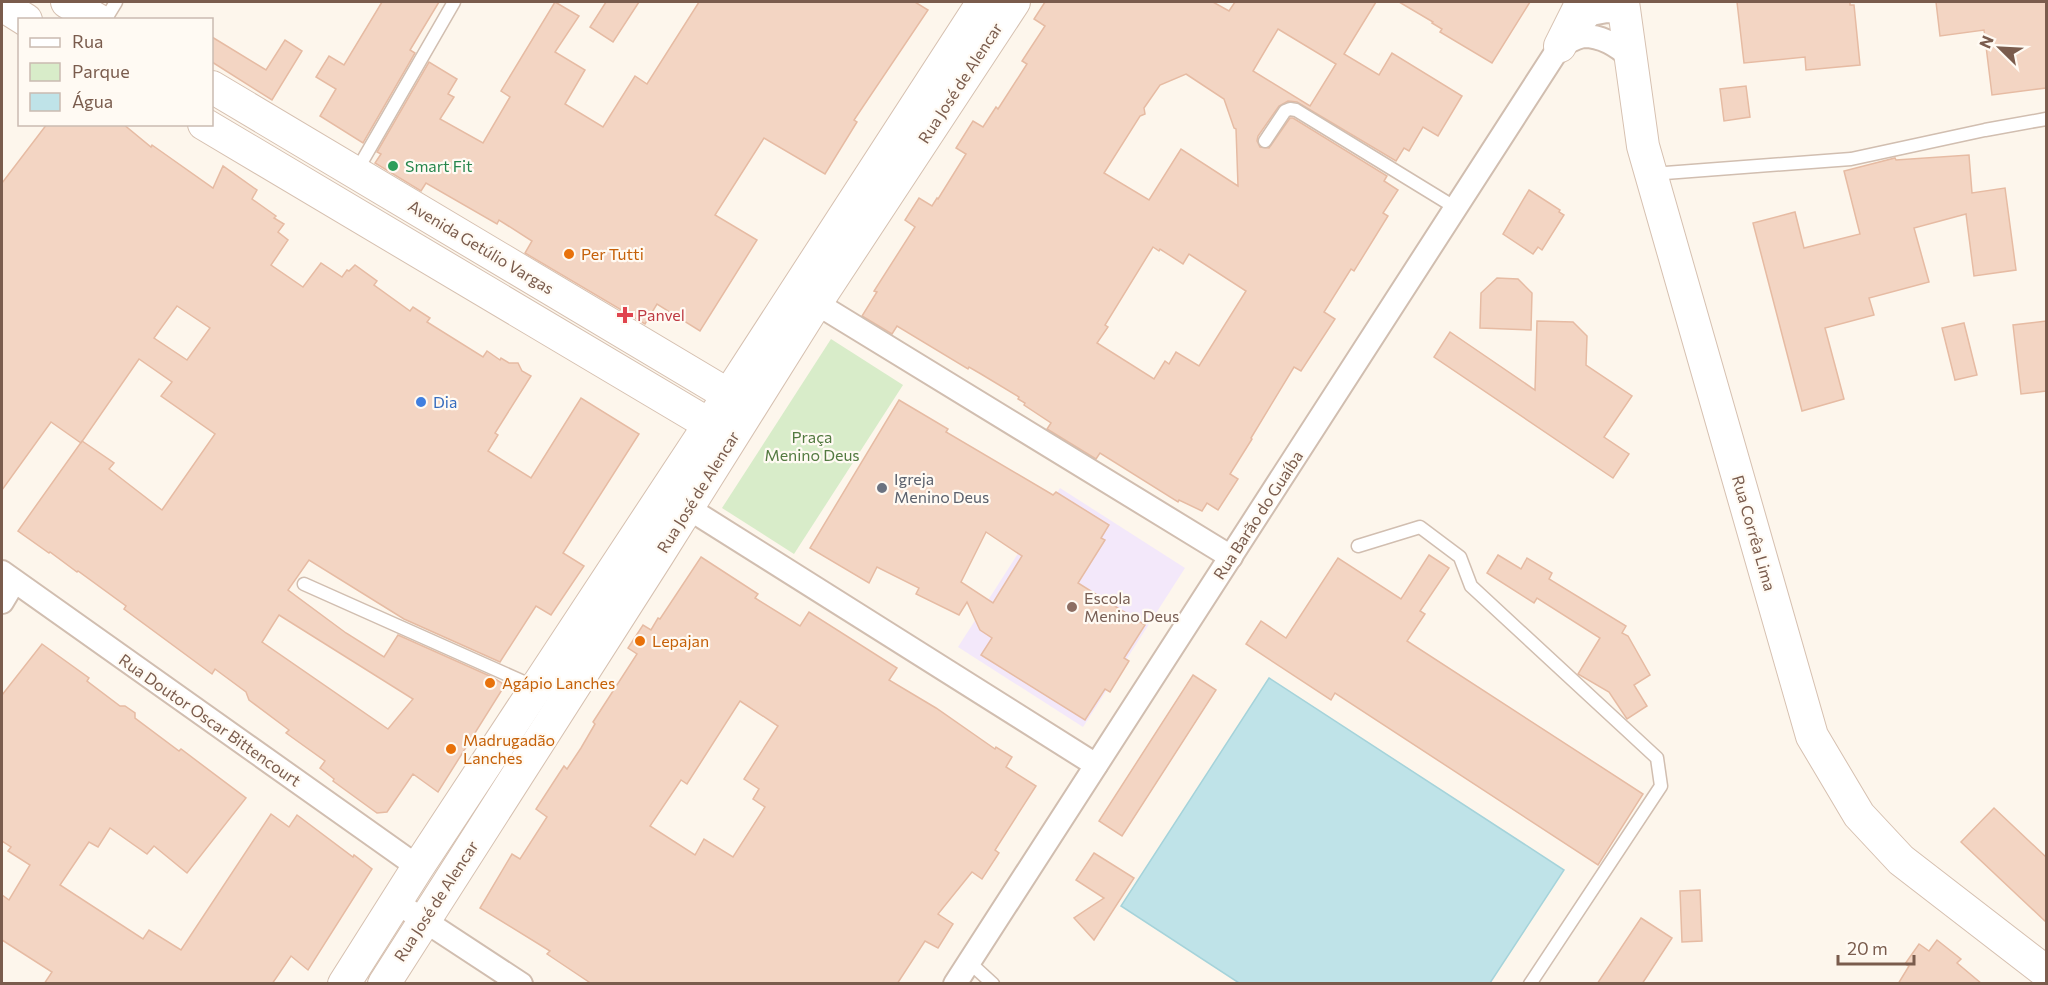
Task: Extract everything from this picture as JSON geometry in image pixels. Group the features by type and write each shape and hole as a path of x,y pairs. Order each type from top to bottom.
{"main road":[{"path":"67,2 95,18"},
{"path":"975,61 984,2"},
{"name":"Rua José de Alencar","path":"344,984 536,687 721,431 740,401 828,238 984,2"},
{"name":"Rua José de Alencar","path":"740,401 816,303 1014,2"},
{"path":"1560,46 1582,2"},
{"path":"2,5 23,18"},
{"name":"Rua Corrêa Lima","path":"1624,7 1643,146 1812,736 1859,815 1901,860 2046,972"},
{"name":"Avenida Getúlio Vargas","path":"213,88 740,401"},
{"path":"207,126 721,431"},
{"name":"Rua José de Alencar","path":"384,984 688,508 721,431"}],"street":[{"name":"Rua Barão do Guaíba","path":"955,984 1560,46 1590,14 1624,7"},
{"path":"1560,46 1582,36 1600,39 1611,43 1631,58"},
{"path":"828,238 818,272 816,303 1230,557"},
{"path":"688,508 1096,765"},
{"path":"2,602 8,577"},
{"name":"Rua Doutor Oscar Bittencourt","path":"8,577 418,867"},
{"path":"396,902 521,984"}],"lane":[{"path":"106,18 116,2"},
{"path":"356,173 454,2"},
{"path":"1264,141 1285,111 1296,110 1456,208"},
{"path":"1651,174 1851,159 2046,118"},
{"path":"1358,546 1420,527 1460,557 1471,586 1657,758 1661,786 1530,984"},
{"path":"304,584 536,687"},
{"path":"969,962 993,984"}],"shaded area":[{"name":"Escola Menino Deus","path":"1060,488 1185,568 1083,727 958,647"}],"green space":[{"name":"Praça Menino Deus","path":"831,339 903,385 794,554 722,508"}],"water":[{"path":"1269,678 1564,870 1490,983 1239,983 1121,906"}],"building":[{"path":"382,2 439,2 410,50 415,53 363,143 320,116 336,89 316,77 329,56 344,65"},
{"path":"555,2 579,16 555,52 585,70 565,104 603,127 635,76 647,84 699,2 915,2 928,10 854,120 857,122 825,174 764,138 715,215 757,240 700,331 657,304 645,324 525,253 532,241 499,220 497,224 426,183 421,191 375,163 381,154 377,152 429,62 457,79 448,94 454,97 440,119 483,143 510,97 501,91"},
{"path":"606,2 639,2 613,42 590,27"},
{"path":"1045,2 1213,2 1229,11 1235,2 1376,2 1344,54 1379,75 1392,53 1462,96 1438,136 1423,127 1409,151 1404,148 1396,161 1297,102 1288,101 1279,106 1258,136 1257,141 1260,147 1269,148 1290,118 1293,118 1387,176 1384,181 1398,190 1383,213 1388,216 1354,271 1351,269 1324,312 1335,319 1301,371 1294,367 1230,474 1238,479 1218,510 1207,503 1202,511 1179,500 1178,502 1100,453 1096,459 1047,429 1051,423 1024,405 1025,403 1018,399 1019,397 897,326 892,334 862,316 877,292 874,291 915,227 905,220 919,198 932,206 938,199 966,154 956,148 973,121 983,127 996,107 998,109 1027,64 1022,61 1045,26 1034,19","holes":["1278,29 1336,64 1310,106 1253,71","1186,74 1224,99 1236,129 1238,186 1181,149 1149,200 1104,173 1140,116 1145,114 1144,108 1160,85","1153,247 1183,264 1189,254 1246,291 1199,366 1176,352 1169,364 1165,361 1154,379 1097,343 1108,327 1105,325"]},
{"path":"1399,2 1530,2 1492,63 1440,32 1442,29 1433,22"},
{"path":"1737,2 1850,2 1850,5 1854,5 1860,65 1806,70 1805,57 1744,63"},
{"path":"1936,2 2046,2 2046,88 1992,95 1984,30 1940,36"},
{"path":"213,38 266,70 285,40 302,51 272,100 213,63"},
{"path":"1746,86 1750,117 1724,121 1720,89"},
{"path":"45,126 125,126 151,147 152,145 213,188 223,166 257,190 252,199 284,224 278,232 288,240 271,265 303,287 321,263 342,277 355,265 377,281 374,285 410,311 413,307 430,318 427,322 483,357 487,351 500,360 501,358 509,363 518,363 522,371 531,376 495,433 498,435 488,451 531,478 581,398 639,434 563,553 584,566 551,615 536,606 500,662 404,619 309,560 288,590 346,633 384,657 398,635 505,685 438,792 413,774 387,812 377,813 333,781 334,779 320,768 325,761 286,733 289,730 249,700 246,692 215,669 212,674 124,609 126,606 18,531 81,443 51,422 2,490 2,183","holes":["177,306 210,328 187,360 154,338","139,359 172,382 161,396 215,434 162,510 109,469 114,463 82,441","279,615 413,699 388,729 262,642"]},
{"path":"1969,155 1972,193 2005,188 2016,270 1974,276 1966,214 1914,228 1929,282 1869,298 1874,315 1825,328 1844,399 1802,411 1753,223 1795,212 1804,248 1860,234 1844,171 1895,158 1896,160"},
{"path":"1529,190 1564,215 1542,250 1538,247 1533,254 1503,234"},
{"path":"1497,278 1518,279 1532,293 1531,330 1480,328 1481,293"},
{"path":"1537,321 1573,322 1587,336 1586,365 1632,396 1604,437 1629,454 1613,478 1434,357 1450,332 1535,390"},
{"path":"2046,321 2046,391 2021,394 2013,325"},
{"path":"1964,323 1977,375 1955,380 1942,328"},
{"path":"899,400 948,429 946,432 1053,495 1056,492 1109,525 1101,538 1105,540 1078,583 1145,625 1124,658 1129,661 1110,692 1105,689 1085,720 981,655 992,638 980,630 967,602 959,615 916,594 919,588 877,567 869,583 810,548","holes":["986,532 1022,556 993,603 961,582"]},
{"path":"1429,555 1449,568 1420,611 1425,614 1407,641 1643,794 1598,865 1335,693 1331,700 1246,644 1261,621 1286,638 1338,558 1401,599"},
{"path":"1498,555 1521,569 1527,558 1552,573 1549,579 1626,626 1622,633 1628,636 1650,675 1634,685 1647,706 1627,719 1609,692 1578,674 1600,638 1537,598 1534,603 1487,573"},
{"path":"701,557 758,594 755,598 800,626 809,612 897,668 889,680 936,708 995,749 996,747 1012,757 1006,767 1036,786 995,850 999,853 982,879 972,872 938,914 953,924 938,948 925,941 897,984 592,984 547,954 550,951 480,908 512,854 520,859 547,817 536,809 564,766 567,769 581,748 595,724 593,722 637,654 628,648 643,625 651,630 658,618 660,619","holes":["740,701 778,726 744,779 759,789 753,799 765,807 733,857 704,839 695,855 650,826 681,780 687,784"]},
{"path":"42,644 89,678 87,681 120,706 125,706 135,713 135,718 246,798 187,873 154,846 147,854 110,828 98,847 89,842 60,885 143,939 149,930 181,950 271,814 289,827 297,815 372,869 308,970 291,956 272,984 44,984 52,972 2,940 2,895 9,900 30,865 8,851 11,847 2,841 2,695"},
{"path":"1193,675 1216,690 1122,836 1099,821"},
{"path":"1994,808 2046,857 2046,922 1961,842"},
{"path":"1094,853 1134,878 1094,940 1074,918 1104,898 1076,880"},
{"path":"1700,890 1702,941 1682,942 1680,891"},
{"path":"1641,918 1672,938 1642,984 1597,984"},
{"path":"1937,940 1961,959 1957,963 1982,984 1898,984 1909,966 1905,964 1919,944 1929,951"}],"place":[{"name":"Smart Fit","path":"393,166"},
{"name":"Per Tutti","path":"569,254"},
{"name":"Panvel","path":"625,315"},
{"name":"Dia","path":"421,402"},
{"name":"Igreja Menino Deus","path":"882,488"},
{"name":"Escola Menino Deus","path":"1072,607"},
{"name":"Lepajan","path":"640,641"},
{"name":"Agápio Lanches","path":"490,683"},
{"name":"Madrugadão Lanches","path":"451,749"}]}
